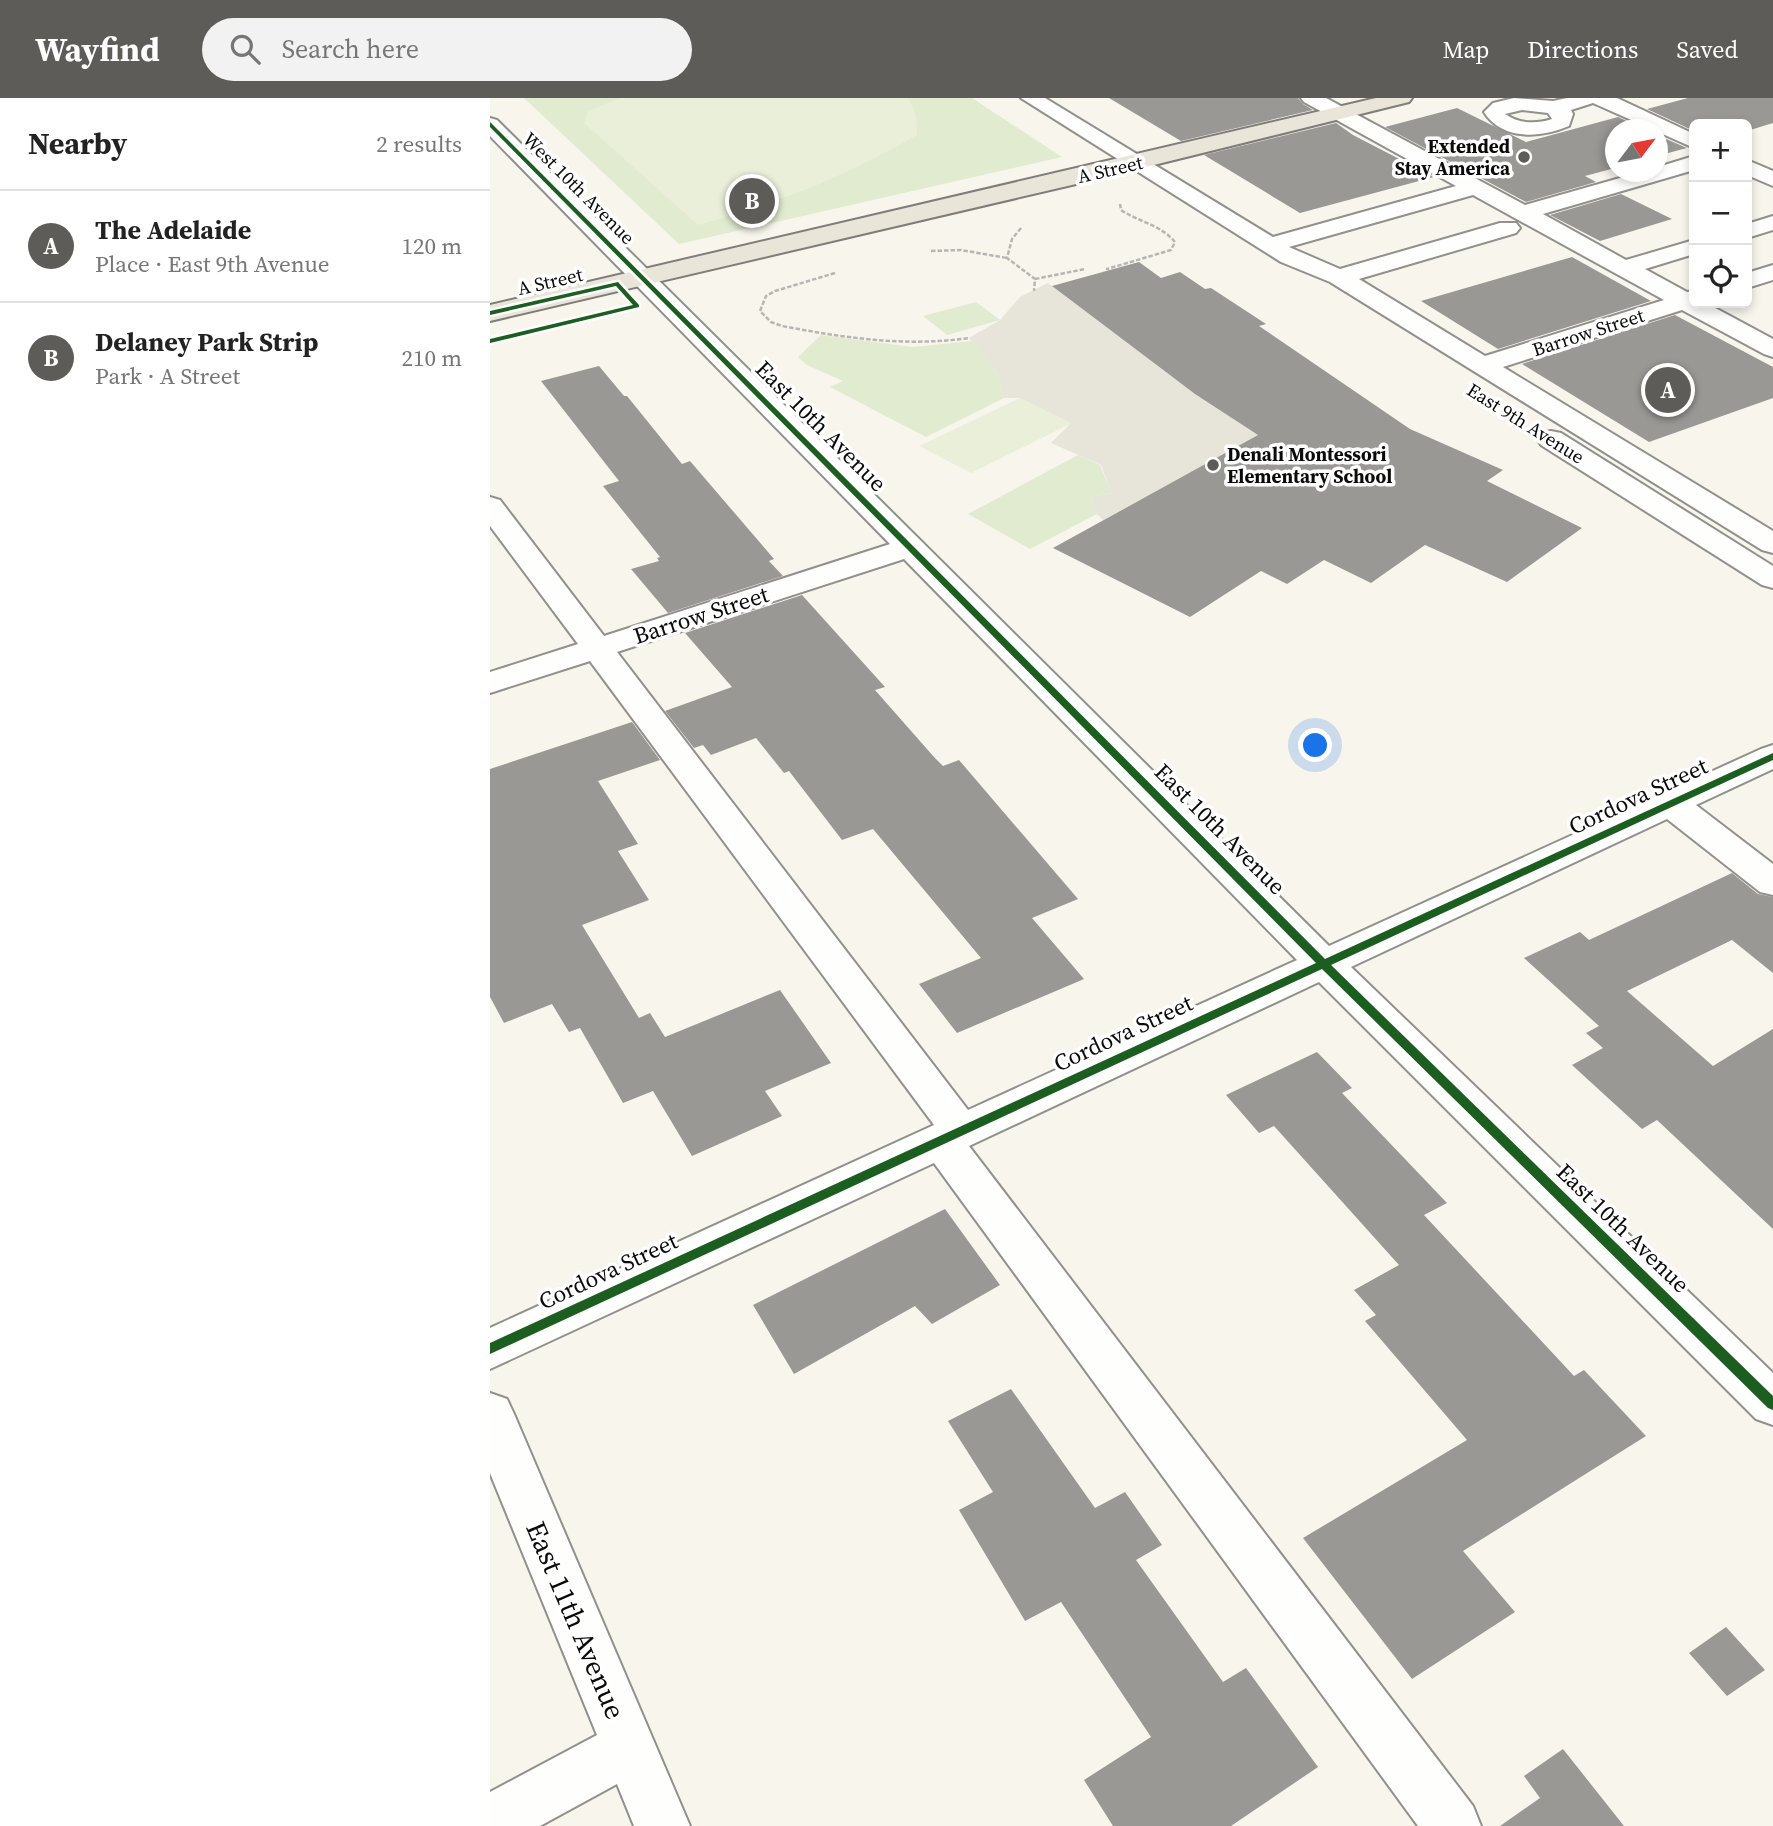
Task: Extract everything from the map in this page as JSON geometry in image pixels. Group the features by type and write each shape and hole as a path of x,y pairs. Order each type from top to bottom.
{"main road":[{"name":"A Street","path":"490,313 1136,163 1391,99"}],"street":[{"name":"East 9th Avenue","path":"1031,98 1280,251 1339,277 1476,377"},
{"path":"1311,98 1476,187 1515,220 1689,300"},
{"path":"1553,107 1587,98"},
{"path":"1600,98 1689,140"},
{"name":"West 10th Avenue","path":"490,124 644,278"},
{"path":"1339,277 1689,165"},
{"path":"1752,169 1773,179"},
{"path":"1280,251 1476,187"},
{"path":"1752,229 1773,223"},
{"path":"1624,268 1689,248"},
{"name":"East 9th Avenue","path":"1280,251 1311,286 1773,544"},
{"path":"1752,279 1773,272"},
{"name":"East 10th Avenue","path":"644,278 1323,963 1773,1404"},
{"name":"Barrow Street","path":"1476,377 1689,300"},
{"path":"1703,308 1773,349"},
{"name":"East 9th Avenue","path":"1529,425 1773,579"},
{"path":"490,506 597,648 1453,1826"},
{"name":"Barrow Street","path":"490,683 911,547"},
{"name":"Cordova Street","path":"490,1349 1773,756"},
{"path":"1671,804 1773,883"},
{"name":"East 11th Avenue","path":"490,1414 662,1826"},
{"path":"490,1823 629,1748"}],"path":[{"path":"1110,270 1107,269 1158,256 1171,250 1175,242 1159,227 1135,219 1121,210 1117,193"},
{"path":"1007,258 1012,239 1027,225"},
{"path":"929,251 961,250 1007,258 1035,279 1085,269"},
{"path":"844,270 775,291 766,296 760,311 771,322 782,326 890,342 920,344 970,338"},
{"path":"1034,292 1035,279"}],"green space":[{"path":"524,98 972,98 1062,157 679,244"},
{"path":"620,98 908,98 916,115 917,135 810,188 698,225 584,123 588,111"},
{"path":"976,302 1000,320 947,335 923,316"},
{"path":"821,335 913,347 972,341 998,373 1004,398 926,437 830,387 843,381 807,365 798,357"},
{"path":"1020,398 1072,423 971,473 919,446"},
{"path":"1078,455 1100,465 1112,494 1092,496 1097,514 1030,549 968,514"}],"shaded area":[{"path":"1048,283 1172,377 1258,435 1230,451 1247,473 1197,469 1103,520 1097,514 1092,496 1112,494 1101,465 1051,443 1071,423 1020,398 1004,398 998,373 969,338 1000,320 1020,297"}],"building":[{"path":"1109,98 1298,98 1313,110 1181,141"},
{"path":"1688,98 1773,98 1773,123 1752,129 1752,119 1689,119 1689,129 1647,109"},
{"name":"Extended Stay America","path":"1457,108 1526,142 1605,121 1605,171 1585,176 1596,182 1526,202 1385,127"},
{"path":"1336,123 1353,135 1434,177 1300,213 1204,155"},
{"path":"1668,140 1687,148 1668,153"},
{"path":"1621,194 1672,219 1600,241 1550,215"},
{"path":"1572,257 1651,301 1498,349 1421,301"},
{"name":"Denali Montessori Elementary School","path":"1139,262 1161,278 1180,272 1205,289 1211,288 1266,324 1259,326 1410,429 1503,470 1487,481 1582,528 1507,582 1425,545 1371,583 1324,560 1287,584 1261,571 1190,617 1053,548 1258,435 1195,394 1052,286"},
{"path":"1675,315 1773,367 1773,398 1649,442 1522,364"},
{"path":"599,366 682,464 690,461 774,559 769,561 783,576 668,613 631,569 659,561 657,558 660,557 603,486 619,481 541,381"},
{"path":"802,595 885,687 875,690 934,757 943,766 959,760 1078,899 1032,918 1084,979 957,1033 919,984 981,958 873,829 842,840 789,771 784,773 756,738 711,755 703,745 694,748 665,711 732,687 685,633"},
{"path":"632,722 660,760 598,781 638,844 618,851 649,900 582,925 639,1018 650,1013 665,1037 780,990 831,1063 765,1091 782,1116 692,1156 653,1091 623,1103 580,1028 569,1032 552,1004 504,1023 490,997 490,769"},
{"path":"1732,873 1758,894 1773,897 1773,973 1732,940 1627,991 1713,1066 1773,1029 1773,1229 1657,1120 1642,1129 1572,1065 1603,1048 1586,1033 1599,1026 1524,958 1580,932 1589,940"},
{"path":"1317,1052 1352,1088 1342,1093 1447,1203 1424,1215 1574,1376 1584,1370 1646,1436 1463,1551 1515,1612 1412,1679 1303,1538 1467,1440 1365,1321 1376,1315 1354,1290 1399,1265 1274,1126 1259,1133 1226,1095"},
{"path":"945,1209 1000,1285 932,1324 915,1306 794,1374 753,1305"},
{"path":"1011,1389 1095,1508 1125,1492 1162,1545 1136,1560 1223,1682 1246,1668 1318,1767 1231,1826 1113,1826 1084,1780 1151,1737 1061,1602 1025,1621 959,1510 993,1492 948,1421"},
{"path":"1726,1627 1765,1670 1727,1696 1689,1653"},
{"path":"1563,1749 1624,1826 1500,1826 1540,1798 1524,1776"}],"cycle path":[{"path":"490,124 1323,963 1773,1404"},
{"path":"490,313 618,284 637,306 490,341"},
{"path":"490,1349 1773,756"}],"place":[{"name":"Extended Stay America","path":"1524,157"},
{"name":"Delaney Park Strip","path":"752,201"},
{"name":"The Adelaide","path":"1668,390"},
{"name":"Denali Montessori Elementary School","path":"1213,465"}]}
